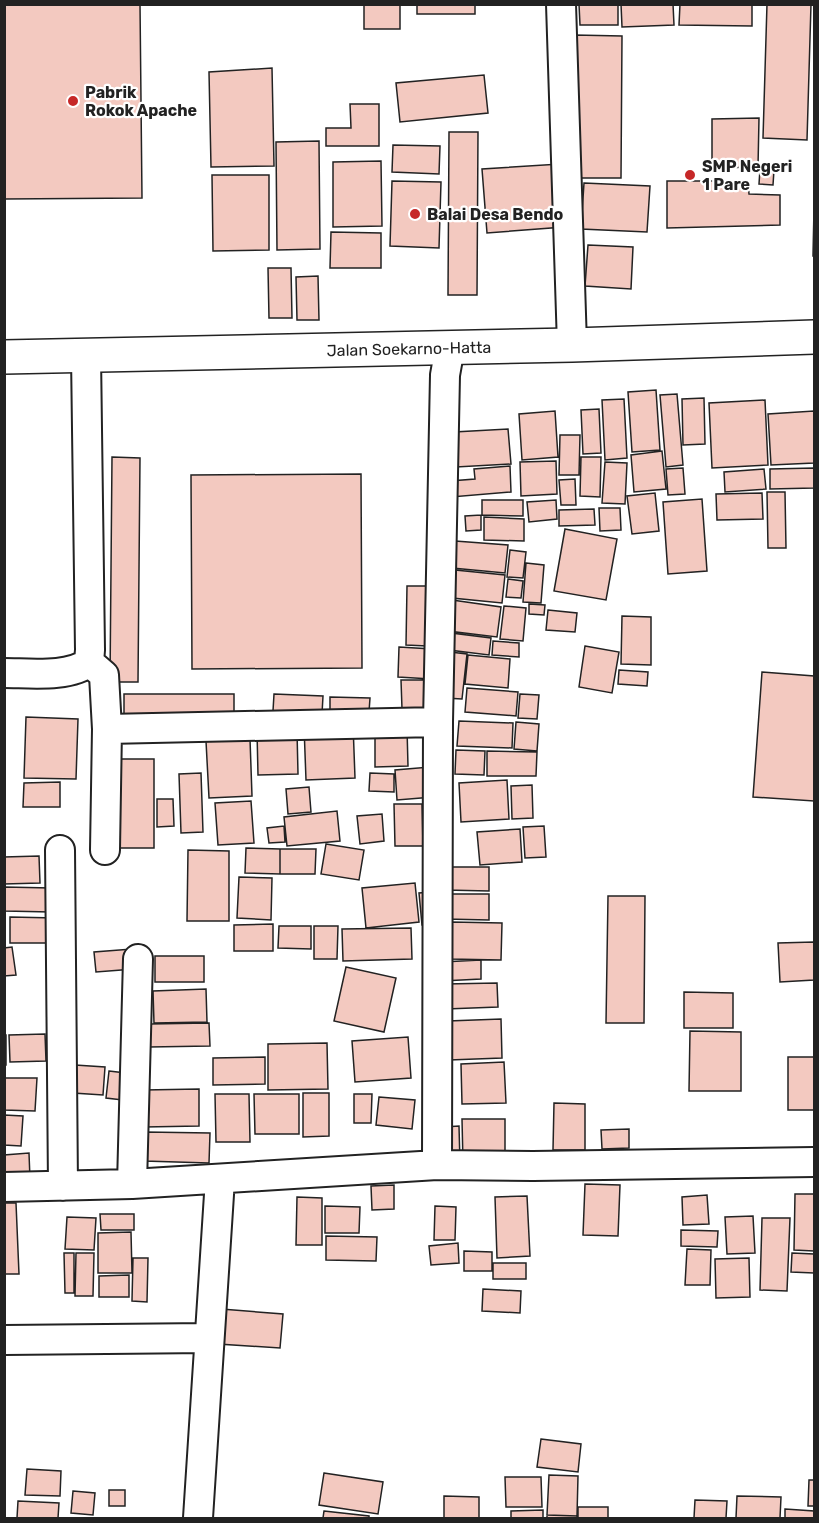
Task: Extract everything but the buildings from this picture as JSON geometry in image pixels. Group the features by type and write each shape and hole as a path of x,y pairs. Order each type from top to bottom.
{"main road":[{"name":"Jalan Soekarno-Hatta","path":"4,357 572,345 814,337"}],"street":[{"path":"561,4 572,345"},
{"path":"437,1165 438,722 445,375 450,346"},
{"path":"4,673 70,672 89,662 86,355"},
{"path":"89,662 104,675 107,729 105,850"},
{"path":"107,729 438,722"},
{"path":"60,850 63,1186"},
{"path":"132,1184 138,959"},
{"path":"4,1187 132,1184 437,1165 814,1162"},
{"path":"198,1518 220,1179"},
{"path":"4,1340 208,1338"}],"place":[{"name":"Pabrik Rokok Apache","path":"73,101"},
{"name":"SMP Negeri 1 Pare","path":"690,175"},
{"name":"Balai Desa Bendo","path":"415,214"}]}
